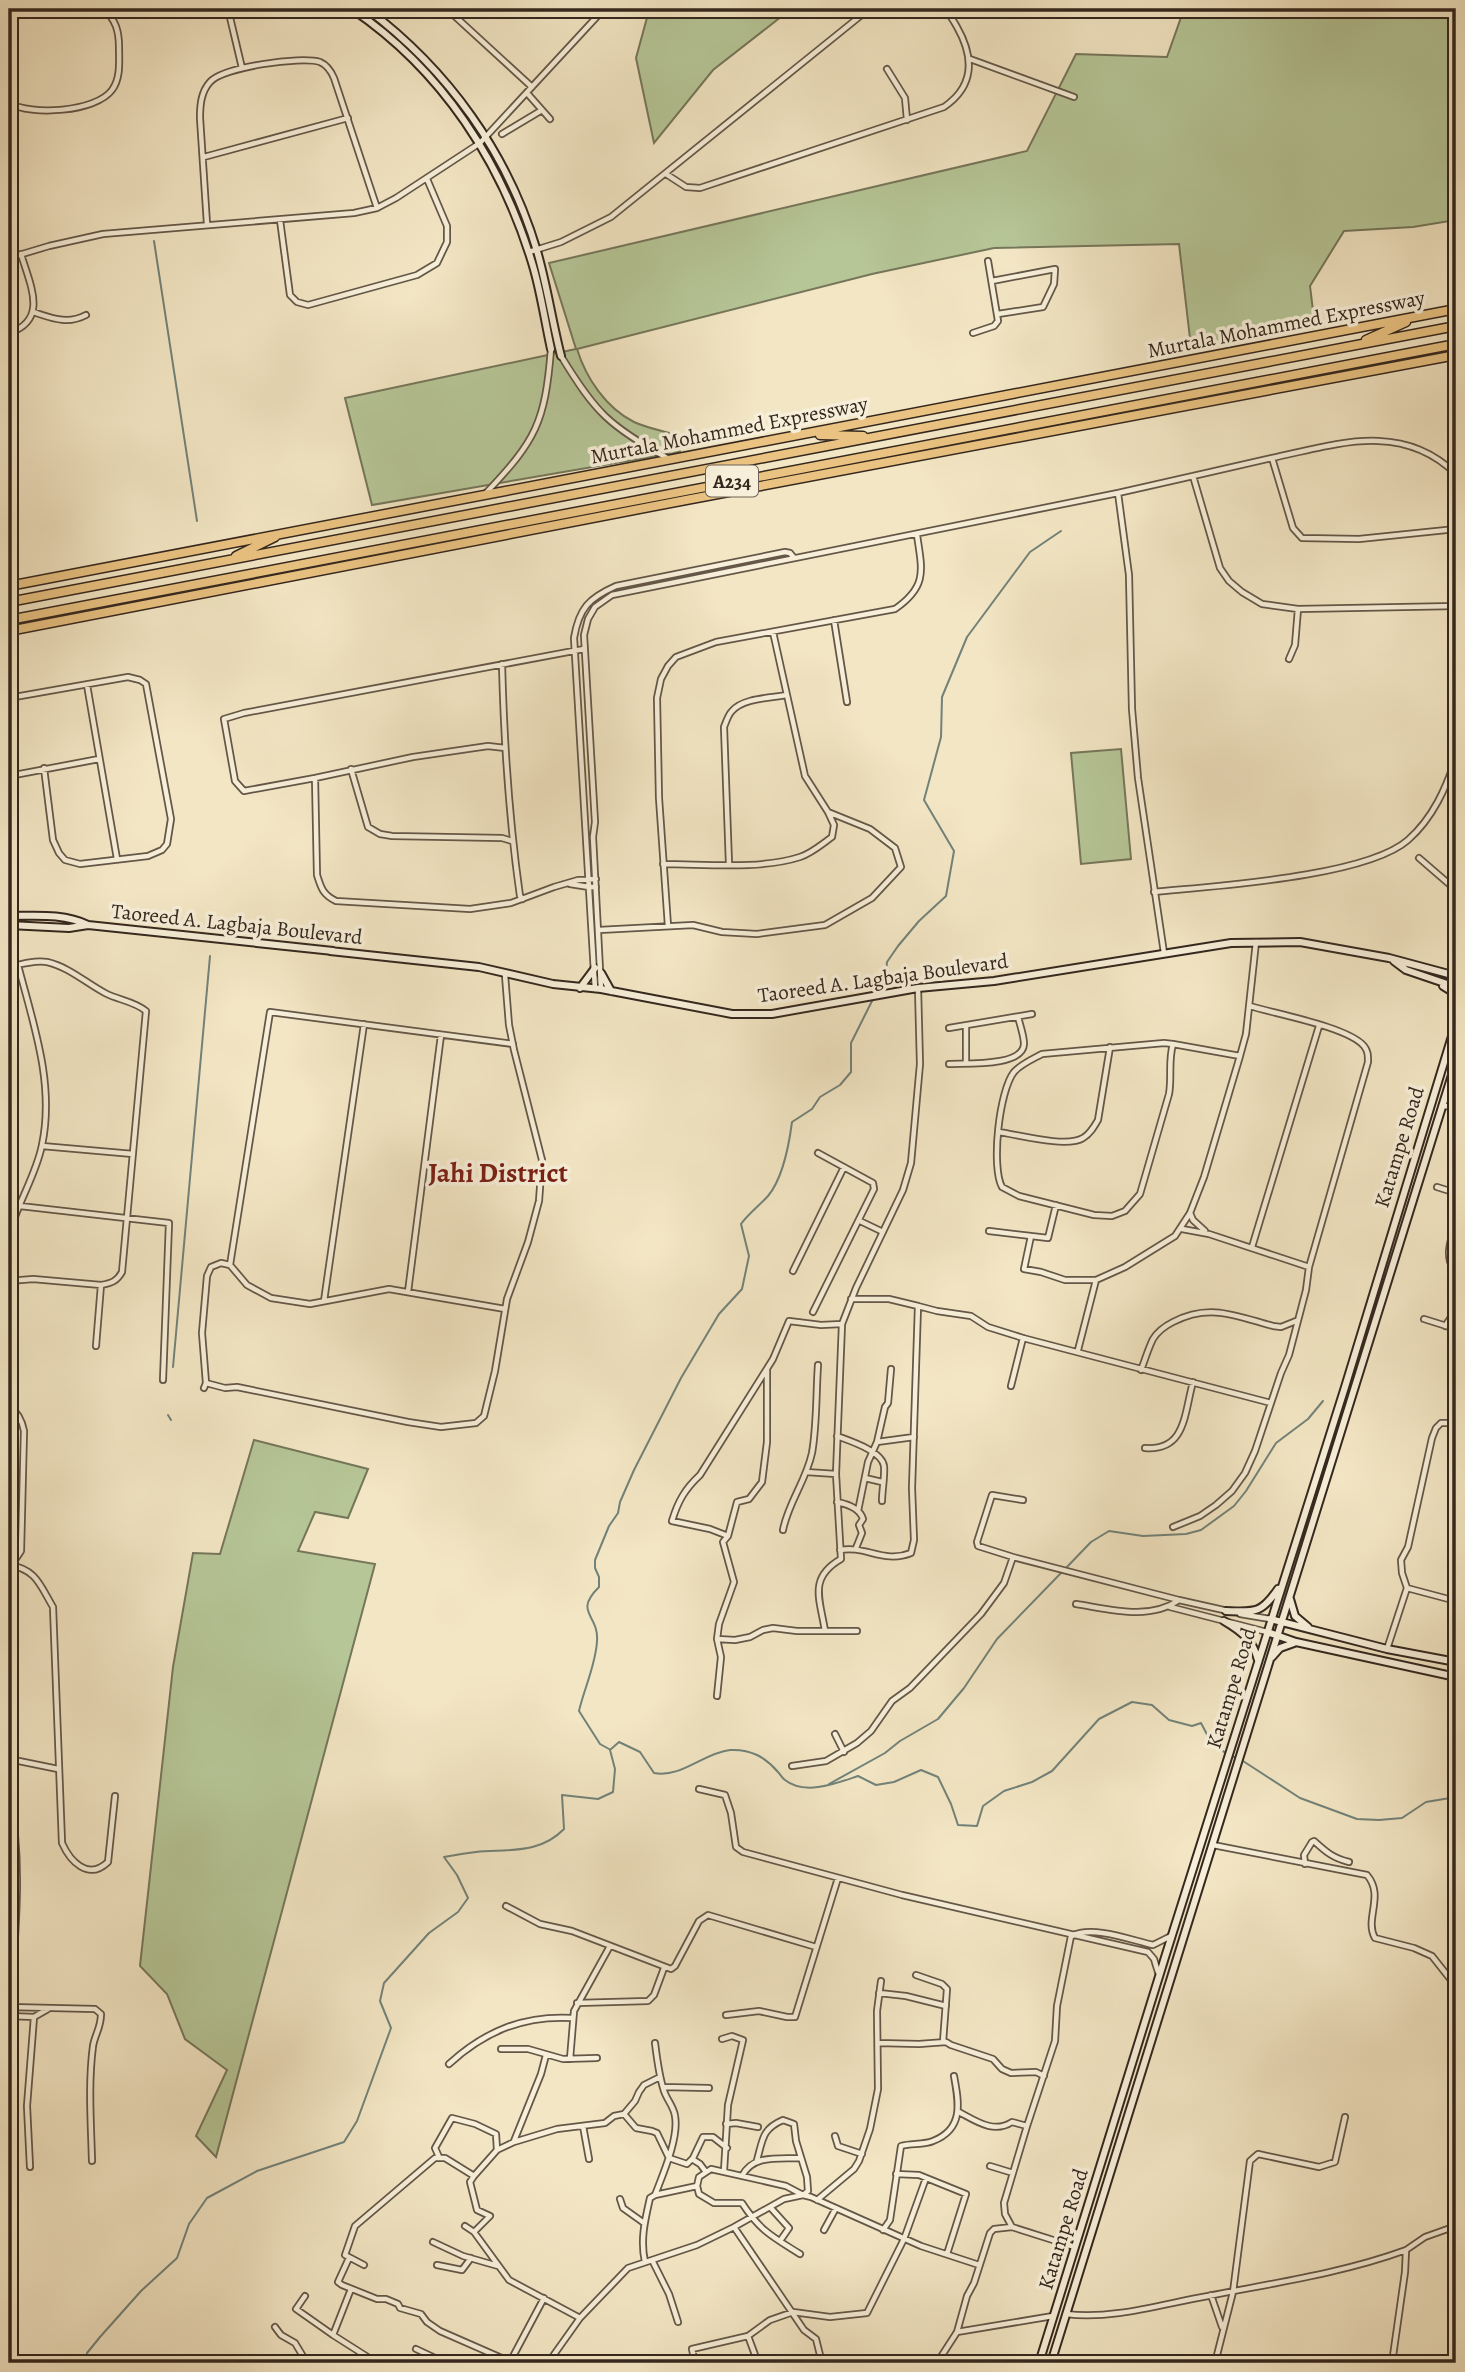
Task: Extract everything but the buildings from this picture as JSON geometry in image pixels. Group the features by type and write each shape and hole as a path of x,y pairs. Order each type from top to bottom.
{"highway":[{"path":"1434,313 1456,302"},
{"name":"Murtala Mohammed Expressway","path":"9,586 1456,309"},
{"path":"1355,346 1418,317"},
{"name":"Murtala Mohammed Expressway","path":"9,602 1456,326"},
{"name":"A234","path":"9,620 1456,344"},
{"path":"9,631 1456,355"},
{"path":"1365,361 1440,358"},
{"path":"999,413 996,422 1001,431"},
{"path":"972,435 978,426 973,418"},
{"path":"805,434 880,436"},
{"path":"224,562 287,532"},
{"path":"232,588 289,566"}],"main road":[{"path":"352,9 410,56 455,107 480,143 510,200 528,253 551,349"},
{"path":"367,9 404,38 427,61 453,90 486,137 511,183 537,250 561,356"},
{"name":"Taoreed A. Lagbaja Boulevard","path":"9,916 58,917 88,925"},
{"name":"Taoreed A. Lagbaja Boulevard","path":"9,925 69,928 88,925 479,967 505,975 611,991 732,1014 772,1014 918,988 994,981 1231,943 1300,942 1389,958 1455,975"},
{"name":"Taoreed A. Lagbaja Boulevard","path":"330,951 370,955"},
{"name":"Taoreed A. Lagbaja Boulevard","path":"1389,958 1406,970 1456,987"},
{"path":"580,988 598,970 611,991"},
{"path":"1436,981 1451,991 1456,1000"},
{"name":"Katampe Road","path":"1039,2363 1270,1619 1345,1387 1456,1023"},
{"name":"Katampe Road","path":"1051,2363 1456,1062"},
{"path":"1226,1611 1258,1611 1266,1606 1281,1584"},
{"path":"1290,1595 1295,1616 1320,1632"},
{"path":"1270,1619 1387,1649 1456,1662"},
{"path":"1224,1621 1250,1640 1255,1647 1258,1661"},
{"path":"1267,1632 1296,1642 1456,1677"},
{"path":"1270,1659 1280,1648 1296,1642"}],"street":[{"path":"9,103 25,110 64,108 92,104 108,95 117,82 119,34 112,18 103,9"},
{"path":"228,9 242,68"},
{"path":"447,9 532,87"},
{"path":"9,258 67,241 103,234 354,213 377,208 428,179 480,143 604,9"},
{"path":"528,253 598,225 666,174 869,9"},
{"path":"666,174 686,187 700,188 944,107 957,96 966,78 970,60 963,38 950,13 944,9"},
{"path":"207,224 200,104 203,92 220,74 242,68 309,60 326,65 334,78 377,208"},
{"path":"970,60 1074,97"},
{"path":"887,69 906,99 907,120"},
{"path":"527,93 550,119"},
{"path":"502,134 541,110"},
{"path":"204,157 348,118"},
{"path":"280,220 290,295 300,304 308,305 417,275 437,263 445,249 448,236 446,219 428,179"},
{"path":"9,333 24,327 33,316 34,303 21,254"},
{"path":"973,332 994,326 998,321 988,261"},
{"path":"992,281 1055,270 1054,284 1042,307 998,314"},
{"path":"33,312 71,321 86,315"},
{"path":"486,494 522,453 538,425 545,404 551,349"},
{"path":"561,356 579,386 605,418 630,437 671,460"},
{"path":"598,989 599,930 593,837 595,822 584,649 587,619 603,600 612,595 917,535 1361,440 1389,440 1407,444 1431,454 1456,474"},
{"path":"1272,458 1293,528 1303,538 1359,539 1456,528"},
{"path":"1193,477 1220,568 1229,582 1262,604 1298,609 1456,606"},
{"path":"1118,493 1129,575 1132,709 1138,778 1164,953"},
{"path":"667,926 659,798 657,698 661,679 668,666 688,651 716,642 895,609 912,598 921,579 917,535"},
{"path":"598,970 588,880 574,638 581,611 598,594 617,586 785,552 794,558"},
{"path":"1289,659 1295,645 1298,609"},
{"path":"834,620 847,702"},
{"path":"663,864 759,864 800,857 832,837 834,825 805,776 773,632"},
{"path":"505,748 473,747 244,791 236,781 224,719 584,649"},
{"path":"502,664 512,841 520,896 523,900"},
{"path":"9,698 128,677 146,684 172,819 167,844 162,850 148,856 80,864 65,860 53,840 44,768"},
{"path":"87,685 117,859"},
{"path":"729,864 724,727 731,712 739,706 787,695"},
{"path":"1154,892 1264,880 1330,869 1394,850 1424,823 1437,804 1449,781 1456,758"},
{"path":"9,776 99,759"},
{"path":"351,769 368,827 380,834 502,838 512,841"},
{"path":"315,778 317,875 321,890 336,901 470,909 523,900 568,883 596,879"},
{"path":"599,930 693,925 722,932 757,934 825,925 872,898 901,867 895,848 870,830 828,812"},
{"path":"1419,859 1456,890"},
{"path":"568,883 596,887"},
{"path":"1031,1236 1024,1269 1065,1280 1096,1280 1154,1251 1182,1229 1204,1177 1240,1056 1250,1006 1256,942"},
{"path":"9,967 47,962 81,977 108,995 146,1011 122,1272 118,1279 101,1285 33,1279 9,1280"},
{"path":"9,1236 12,1221 42,1146 47,1102 45,1079 18,965"},
{"path":"505,975 513,1044 542,1160 542,1172 539,1201 528,1242 505,1309 495,1371 484,1416 476,1423 441,1427 237,1387 205,1386 202,1333 207,1276 211,1267 221,1263 230,1265 247,1284 271,1298 310,1304 389,1289 505,1309"},
{"path":"825,1631 819,1582 828,1567 841,1559 836,1474 842,1324 851,1299 903,1190 911,1163 920,1065 918,988"},
{"path":"1173,1527 1200,1516 1232,1491 1245,1473 1255,1451 1289,1354 1306,1290 1309,1267 1368,1062 1367,1050 1358,1041 1340,1032 1250,1006"},
{"path":"230,1265 270,1012 513,1044"},
{"path":"949,1028 1032,1014"},
{"path":"949,1064 1000,1062 1016,1056 1024,1045 1018,1017"},
{"path":"324,1301 364,1024"},
{"path":"966,1026 966,1063"},
{"path":"1252,1247 1319,1026"},
{"path":"408,1292 442,1035"},
{"path":"1173,1044 1169,1094 1140,1194 1125,1211 1112,1216 1094,1215 1019,1196 1002,1187 998,1171 1001,1103 1014,1072 1027,1062 1042,1054 1164,1043 1173,1044 1240,1056"},
{"path":"999,1132 1068,1142 1084,1138 1093,1130 1097,1121 1110,1047"},
{"path":"1016,1056 1027,1062"},
{"path":"1443,1106 1456,1107"},
{"path":"42,1146 133,1154"},
{"path":"813,1312 874,1193 873,1183 818,1153"},
{"path":"793,1271 844,1167"},
{"path":"1437,1187 1456,1193"},
{"path":"989,1231 1048,1238 1056,1205"},
{"path":"20,1206 169,1223 163,1380"},
{"path":"1190,1213 1200,1228 1209,1234"},
{"path":"860,1221 883,1232"},
{"path":"1456,1224 1450,1244 1449,1261 1456,1272"},
{"path":"1182,1229 1209,1234 1309,1267"},
{"path":"1078,1351 1096,1280"},
{"path":"96,1346 101,1285"},
{"path":"851,1299 889,1299 971,1317 988,1327 1023,1338 1271,1403"},
{"path":"840,1550 856,1548 889,1557 911,1553 914,1540 912,1488 918,1306"},
{"path":"1446,1325 1456,1310"},
{"path":"1142,1370 1153,1339 1160,1331 1196,1312 1223,1313 1281,1327 1296,1321"},
{"path":"1424,1319 1456,1329"},
{"path":"728,1536 710,1529 672,1521 678,1501 719,1446 767,1370 789,1321 821,1325 842,1324"},
{"path":"1011,1386 1023,1338"},
{"path":"783,1530 812,1453 818,1365"},
{"path":"858,1511 872,1452 888,1403 891,1369"},
{"path":"716,1696 721,1657 717,1639 723,1607 734,1582 723,1542 728,1536 737,1502 749,1499 762,1482 766,1442 767,1370"},
{"path":"1145,1448 1159,1449 1171,1444 1178,1435 1193,1382"},
{"path":"9,1406 22,1420 24,1431 21,1551 9,1564"},
{"path":"1387,1649 1407,1588 1401,1560 1408,1547 1432,1438 1436,1427 1441,1423 1456,1423"},
{"path":"837,1436 872,1452 882,1461 882,1501"},
{"path":"877,1443 914,1437"},
{"path":"806,1472 836,1474"},
{"path":"865,1478 882,1482"},
{"path":"1023,1500 992,1495 978,1546 1179,1600 1270,1619"},
{"path":"837,1502 858,1511 863,1519 859,1525 862,1533 856,1548"},
{"path":"792,1766 826,1761 844,1752 871,1731 892,1701 910,1688 981,1614 1004,1583 1013,1557"},
{"path":"9,1564 34,1574 53,1607 62,1843 75,1864 84,1869 99,1868 107,1862 115,1796"},
{"path":"1407,1588 1456,1601"},
{"path":"1076,1604 1123,1612 1144,1612 1170,1606 1179,1600"},
{"path":"1170,1606 1267,1632"},
{"path":"717,1639 735,1640 772,1628 797,1631 857,1631"},
{"path":"835,1734 844,1752"},
{"path":"9,1759 58,1769"},
{"path":"699,1789 725,1795 738,1850 838,1878 1148,1952 1158,1968 1159,1980"},
{"path":"9,1793 15,1833 17,1893 9,2016 34,2017 51,2007"},
{"path":"1305,1864 1304,1855 1314,1841 1323,1851 1349,1862"},
{"path":"1213,1845 1367,1875 1373,1882 1375,1894 1371,1929 1375,1938 1414,1948 1432,1956 1451,1980 1456,1980"},
{"path":"726,2015 759,2011 795,2017 838,1878"},
{"path":"506,1906 540,1924 572,1931 671,1969 699,1921 708,1915 816,1947"},
{"path":"1072,1936 1085,1931 1153,1945 1171,1935"},
{"path":"1012,2227 1005,2214 1004,2203 1055,2041 1057,2006 1072,1936"},
{"path":"570,2059 573,2018 577,2003 610,1946"},
{"path":"577,2003 648,2001 654,1995 664,1968"},
{"path":"916,1975 945,1987 948,1992 943,2042"},
{"path":"817,2200 851,2172 862,2154 878,2089 877,2011 881,1981"},
{"path":"879,1993 906,1996 947,2006"},
{"path":"10,2007 95,2009 101,2014 101,2025 93,2042 92,2161"},
{"path":"30,2167 27,2106 34,2017"},
{"path":"449,2064 468,2046 492,2032 549,2018 573,2018"},
{"path":"722,2039 732,2036 743,2040 730,2095 724,2171"},
{"path":"878,2043 919,2045 943,2042 993,2059 1002,2069 1011,2073 1036,2072 1044,2076"},
{"path":"655,2043 660,2077 675,2116 675,2132 669,2158 655,2195"},
{"path":"501,2049 528,2049 570,2059 597,2058"},
{"path":"514,2142 546,2055"},
{"path":"883,2230 890,2220 901,2146 937,2139 950,2129 959,2112 954,2076"},
{"path":"474,2232 490,2216 477,2210 470,2182 497,2150 557,2129 605,2123 614,2116 624,2114 645,2085 660,2077"},
{"path":"663,2087 709,2088"},
{"path":"959,2112 993,2127 1005,2127 1012,2122 1027,2126"},
{"path":"624,2114 636,2128 657,2133 669,2158 687,2164 703,2137 713,2137 727,2148"},
{"path":"1215,2363 1233,2292 1250,2161 1258,2154 1319,2167 1327,2166 1335,2162 1345,2117"},
{"path":"439,2157 435,2148 452,2118 475,2124 496,2134 497,2150"},
{"path":"548,2363 580,2318 628,2268 697,2245 784,2199 803,2195 808,2191 794,2124 783,2120 769,2126 757,2160"},
{"path":"726,2124 758,2127"},
{"path":"583,2126 589,2159"},
{"path":"835,2136 838,2146 862,2154"},
{"path":"364,2264 345,2255 355,2226 393,2192 439,2157 474,2176"},
{"path":"742,2176 746,2166 757,2160 801,2158"},
{"path":"692,2159 700,2164 705,2172"},
{"path":"990,2166 1013,2173"},
{"path":"800,2254 756,2224 742,2203 714,2203 699,2194 699,2177 711,2169 786,2186 904,2239 979,2265"},
{"path":"896,2174 919,2175 966,2194 947,2253"},
{"path":"695,2363 692,2350 748,2336 770,2320 793,2312 830,2317 867,2314 904,2239 926,2178"},
{"path":"645,2262 644,2223 650,2198 697,2186"},
{"path":"620,2199 623,2208 644,2223"},
{"path":"770,2207 789,2228 780,2241"},
{"path":"824,2230 836,2208"},
{"path":"465,2226 474,2232 509,2280 580,2318"},
{"path":"1066,2314 1103,2315 1233,2292 1375,2261 1406,2250 1425,2237 1456,2226"},
{"path":"734,2227 804,2330 816,2339 822,2363"},
{"path":"937,2363 957,2332 961,2313 990,2233 994,2229 1012,2227 1076,2247"},
{"path":"433,2242 498,2266"},
{"path":"1392,2363 1406,2250"},
{"path":"349,2258 338,2282 421,2314 440,2331 512,2363 544,2298"},
{"path":"437,2265 462,2270 471,2258"},
{"path":"652,2260 669,2294 678,2322"},
{"path":"333,2335 351,2289"},
{"path":"1211,2295 1223,2330"},
{"path":"305,2296 296,2309 377,2363"},
{"path":"957,2332 1054,2316"},
{"path":"275,2327 281,2335 295,2343 307,2363"},
{"path":"748,2336 758,2363"},
{"path":"416,2348 446,2363"}],"green space":[{"path":"651,9 791,9 713,70 654,143 636,58"},
{"path":"1184,9 1436,9 1437,16 1456,9 1456,88 1452,95 1456,110 1456,220 1413,227 1344,231 1310,286 1315,327 1191,347 1179,244 994,248 872,274 577,349 598,391 615,409 634,422 677,435 680,452 372,505 345,398 576,349 549,263 1027,151 1076,54 1167,57"},
{"path":"1121,749 1131,859 1081,864 1071,753"},
{"path":"254,1440 368,1469 348,1518 315,1512 298,1551 375,1564 216,2157 196,2136 227,2070 185,2039 167,1994 140,1966 173,1667 193,1553 220,1554"}],"waterway":[{"path":"154,241 197,521"},
{"path":"876,994 886,974 887,962 898,946 919,921 946,896 954,851 924,800 941,737 942,697 967,637 1030,552 1061,531"},
{"path":"173,1367 210,956"},
{"path":"609,1749 600,1744 579,1711 597,1641 597,1632 587,1608 599,1587 595,1560 609,1526 618,1513 634,1470 681,1378 719,1314 742,1289 749,1256 741,1224 768,1196 778,1180 792,1122 812,1109 820,1097 840,1085 851,1072 851,1043 873,999"},
{"path":"1065,1569 1091,1542 1109,1531 1143,1536 1186,1534 1201,1530 1234,1506 1276,1443 1308,1419 1323,1401"},
{"path":"168,1415 171,1420"},
{"path":"829,1784 938,1719 964,1688 997,1639 1061,1573"},
{"path":"87,2363 87,2353 100,2337 141,2291 177,2258 189,2224 207,2198 257,2171 344,2142 357,2121 391,2028 380,2001 384,1983 429,1933 458,1912 468,1898 457,1875 444,1857 523,1849 545,1843 555,1837 564,1829 562,1795 598,1799 613,1792 615,1769 610,1750 619,1742 640,1752 654,1773 674,1772 720,1752 738,1750 763,1758 793,1785 811,1788 858,1776 876,1785 894,1782 921,1770 938,1777 958,1825 977,1826 983,1806 1004,1791 1032,1782 1052,1771 1099,1719 1132,1702 1152,1705 1169,1720 1192,1726 1201,1723 1213,1746 1238,1759"},
{"path":"1243,1761 1300,1798 1357,1819 1402,1818 1426,1802 1456,1797"}],"district":[{"name":"Jahi District","path":"498,1172"}]}
